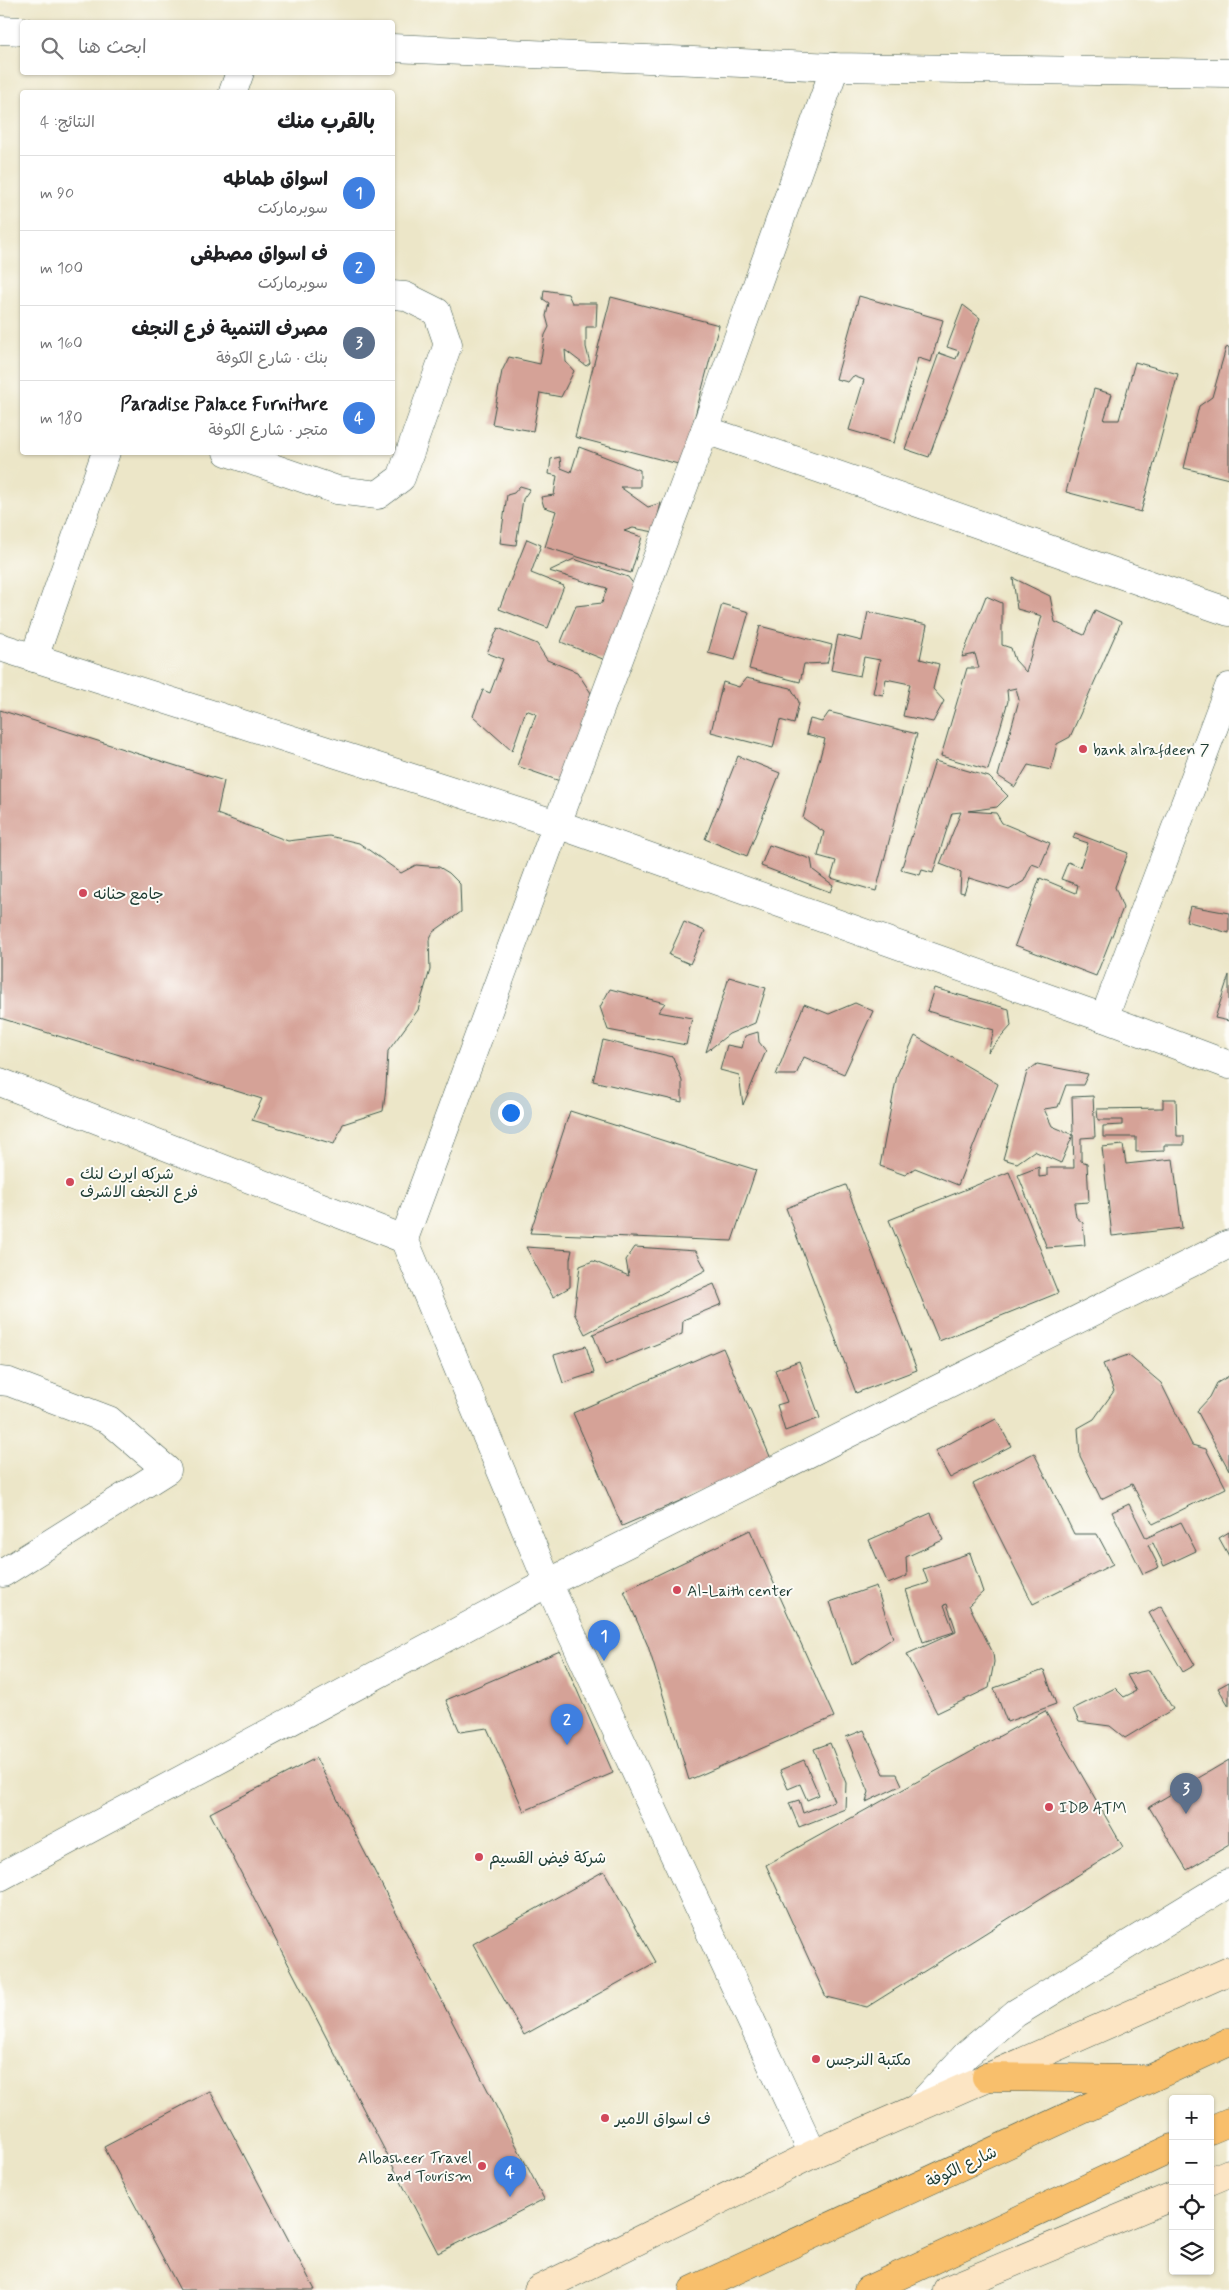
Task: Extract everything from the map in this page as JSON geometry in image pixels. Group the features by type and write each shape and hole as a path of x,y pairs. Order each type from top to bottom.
{"highway":[{"name":"شارع الكوفة","path":"693,2290 1229,2042"},
{"path":"986,2077 1149,2079"},
{"path":"1214,2128 1229,2122"},
{"path":"868,2290 1169,2150"}],"main road":[{"path":"538,2290 812,2154 1229,1971"},
{"path":"1214,2179 1229,2173"},
{"path":"947,2290 1169,2198"}],"street":[{"path":"0,30 20,31"},
{"path":"395,48 835,67 1229,73"},
{"path":"812,2154 548,1583 404,1239 705,430 835,67"},
{"path":"234,90 239,75"},
{"path":"236,455 337,490 378,495 402,478 448,344 437,312 405,296 395,295"},
{"path":"705,430 810,464 948,515 1229,612"},
{"path":"34,658 105,455"},
{"path":"0,648 557,824 1104,1018 1229,1065"},
{"path":"1104,1018 1229,687"},
{"path":"0,1082 404,1239"},
{"path":"0,1877 548,1583 1229,1244"},
{"path":"0,1381 9,1382 109,1420 167,1470 62,1538 3,1573 0,1572"},
{"path":"918,2107 967,2054 1016,2013 1229,1883"}],"building":[{"path":"544,290 568,294 572,303 597,303 596,327 586,327 586,347 590,363 586,366 565,350 566,362 574,371 561,397 540,393 533,431 492,424 502,371 509,357 540,364 545,335 549,327 546,316 549,303 543,299"},
{"path":"859,296 943,320 931,362 918,358 894,443 849,430 864,380 853,376 848,382 836,379"},
{"path":"611,297 719,325 682,465 575,437"},
{"path":"963,305 980,318 929,457 905,449 939,353 956,359 959,351 947,347"},
{"path":"1229,347 1229,479 1184,468 1199,406 1212,397 1226,348"},
{"path":"1135,362 1178,374 1141,512 1066,492 1094,389 1112,394 1104,420 1119,420"},
{"path":"579,447 640,470 640,487 620,487 648,507 661,503 654,532 633,528 624,531 642,537 631,573 545,547 556,511 544,507 541,497 554,495 557,476 549,474 551,459 560,457 561,468 571,472"},
{"path":"520,486 530,489 523,499 516,545 500,543 507,495 514,493"},
{"path":"527,539 541,545 531,573 564,586 548,628 499,609"},
{"path":"574,559 628,577 639,591 610,662 561,642 576,606 602,603 607,588 549,571"},
{"path":"1013,578 1050,596 1055,622 1084,635 1095,610 1121,622 1070,737 1057,744 1051,770 1028,765 1015,787 998,776 1019,700 1016,688 1007,690 1008,701 988,770 941,756 967,668 979,668 975,654 962,657 986,596 1002,603 1002,645 1011,648 1015,660 1026,672 1042,616 1017,609"},
{"path":"722,604 749,612 735,660 708,653"},
{"path":"868,612 927,625 920,659 939,664 933,689 944,701 933,722 903,716 910,684 886,679 883,695 873,693 880,660 864,657 860,676 831,670 838,635 862,641"},
{"path":"760,626 832,645 827,663 804,664 800,682 749,669"},
{"path":"498,628 537,644 547,660 577,672 591,693 560,781 517,766 536,714 526,710 512,751 473,716 483,690 490,693 503,659 487,653"},
{"path":"746,678 791,688 799,702 794,724 780,720 773,748 711,732 723,682 739,687"},
{"path":"0,710 224,781 217,814 288,841 329,836 359,843 401,873 416,865 439,867 449,873 460,884 461,912 433,932 429,940 430,970 418,1010 388,1051 383,1111 343,1124 334,1144 252,1120 262,1099 0,1018"},
{"path":"829,712 917,734 876,891 831,878 836,861 818,856 824,832 803,818 825,739 806,734 810,719 822,722"},
{"path":"738,756 780,773 747,856 705,839"},
{"path":"935,761 989,777 1008,796 997,807 968,811 996,813 1002,823 1050,843 1040,867 1032,864 1024,881 1009,890 969,878 964,893 960,892 961,872 940,864 961,812 952,813 933,873 922,870 920,875 901,870"},
{"path":"1075,833 1128,853 1115,887 1123,908 1096,976 1015,945 1040,878 1076,893 1078,885 1061,879 1068,862 1080,867 1088,843 1073,838"},
{"path":"769,845 811,859 813,870 833,885 830,892 761,866"},
{"path":"1190,906 1229,913 1229,933 1186,921"},
{"path":"684,922 705,931 690,964 669,955"},
{"path":"1229,975 1229,1021 1215,1018"},
{"path":"729,977 766,988 755,1023 729,1034 706,1052"},
{"path":"934,988 1009,1009 1011,1026 988,1052 994,1030 927,1011"},
{"path":"610,989 665,1003 658,1012 692,1018 686,1045 608,1030 600,1007"},
{"path":"855,1003 873,1011 844,1074 804,1057 796,1075 776,1075 804,1004 829,1014"},
{"path":"758,1032 759,1042 766,1051 743,1105 739,1075 720,1070 727,1045 742,1048 745,1036"},
{"path":"915,1036 998,1084 958,1185 915,1168 905,1175 880,1166 897,1075"},
{"path":"603,1040 673,1057 682,1081 682,1102 593,1081"},
{"path":"1037,1064 1088,1074 1083,1085 1066,1085 1058,1107 1044,1109 1052,1126 1073,1135 1061,1163 1034,1151 1017,1163 1003,1159 1027,1072"},
{"path":"1093,1096 1095,1137 1081,1138 1081,1161 1087,1163 1089,1202 1074,1203 1076,1217 1083,1223 1085,1245 1047,1248 1018,1175 1039,1167 1039,1177 1047,1176 1047,1168 1074,1168 1072,1097"},
{"path":"1163,1099 1176,1099 1177,1136 1184,1136 1184,1145 1164,1145 1164,1151 1136,1152 1136,1137 1103,1137 1103,1126 1122,1125 1122,1120 1098,1120 1097,1109 1163,1108"},
{"path":"570,1111 756,1170 732,1241 530,1233"},
{"path":"1123,1145 1126,1164 1173,1159 1182,1228 1112,1236 1102,1147"},
{"path":"1009,1172 1058,1293 939,1341 889,1220"},
{"path":"846,1185 917,1370 856,1393 786,1208"},
{"path":"526,1247 572,1250 570,1259 570,1287 553,1297"},
{"path":"635,1247 696,1251 706,1270 585,1334 574,1313 580,1266 593,1261 629,1276 626,1260"},
{"path":"714,1284 722,1304 683,1320 682,1334 605,1365 593,1334"},
{"path":"586,1346 594,1373 563,1383 554,1355"},
{"path":"723,1348 772,1461 622,1526 573,1413"},
{"path":"1128,1355 1161,1383 1192,1445 1206,1449 1226,1488 1153,1524 1132,1484 1101,1499 1080,1456 1078,1428 1094,1419 1114,1391 1103,1364"},
{"path":"799,1361 820,1418 785,1431 777,1405 787,1402 775,1370"},
{"path":"1229,1376 1229,1470 1197,1411 1210,1397 1217,1383"},
{"path":"996,1419 1011,1446 950,1478 935,1451"},
{"path":"1034,1453 1074,1534 1097,1534 1113,1564 1033,1604 973,1484"},
{"path":"1129,1504 1146,1538 1181,1522 1196,1551 1164,1566 1153,1543 1148,1545 1159,1567 1143,1574 1112,1512"},
{"path":"931,1513 943,1540 906,1557 907,1576 888,1584 869,1540"},
{"path":"750,1530 834,1717 689,1780 648,1646 624,1591"},
{"path":"1229,1532 1229,1556 1219,1538"},
{"path":"970,1553 983,1592 969,1605 993,1653 994,1662 989,1688 937,1713 907,1654 956,1632 955,1627 947,1604 944,1605 954,1632 923,1642 906,1590 928,1583 923,1569"},
{"path":"876,1586 893,1638 852,1665 830,1602"},
{"path":"1161,1606 1195,1665 1183,1672 1149,1613"},
{"path":"560,1651 613,1773 524,1811 487,1728 460,1732 446,1700"},
{"path":"1044,1670 1056,1704 1007,1722 994,1688"},
{"path":"1149,1670 1173,1709 1125,1738 1110,1726 1079,1722 1073,1709 1115,1688 1124,1697 1136,1691 1127,1675"},
{"path":"1229,1682 1229,1706 1218,1688"},
{"path":"1045,1711 1123,1847 867,2007 826,1997 766,1865"},
{"path":"864,1730 884,1774 897,1774 902,1785 866,1802 869,1792 846,1737"},
{"path":"830,1743 846,1783 845,1809 799,1827 789,1803 799,1800 803,1813 834,1801 814,1749"},
{"path":"316,1758 544,2199 438,2253 210,1813"},
{"path":"804,1760 819,1795 807,1800 800,1784 788,1789 780,1770"},
{"path":"1229,1760 1229,1845 1187,1870 1149,1807"},
{"path":"604,1871 656,1962 524,2035 473,1944"},
{"path":"210,2091 315,2290 180,2290 104,2147"}],"place":[{"name":"bank alrafdeen 7","path":"1083,749"},
{"name":"جامع حنانه","path":"83,893"},
{"name":"شركه ايرث لنك فرع النجف الاشرف","path":"70,1182"},
{"name":"Al-Laith center","path":"677,1590"},
{"name":"اسواق طماطه","path":"604,1661"},
{"name":"ف اسواق مصطفى","path":"567,1745"},
{"name":"IDB ATM","path":"1049,1807"},
{"name":"مصرف التنمية فرع النجف","path":"1186,1814"},
{"name":"شركة فيض القسيم","path":"479,1857"},
{"name":"مكتبة النرجس","path":"816,2059"},
{"name":"ف اسواق الامير","path":"605,2118"},
{"name":"Albasheer Travel and Tourism","path":"482,2166"},
{"name":"Paradise Palace Furniture","path":"510,2197"}]}
